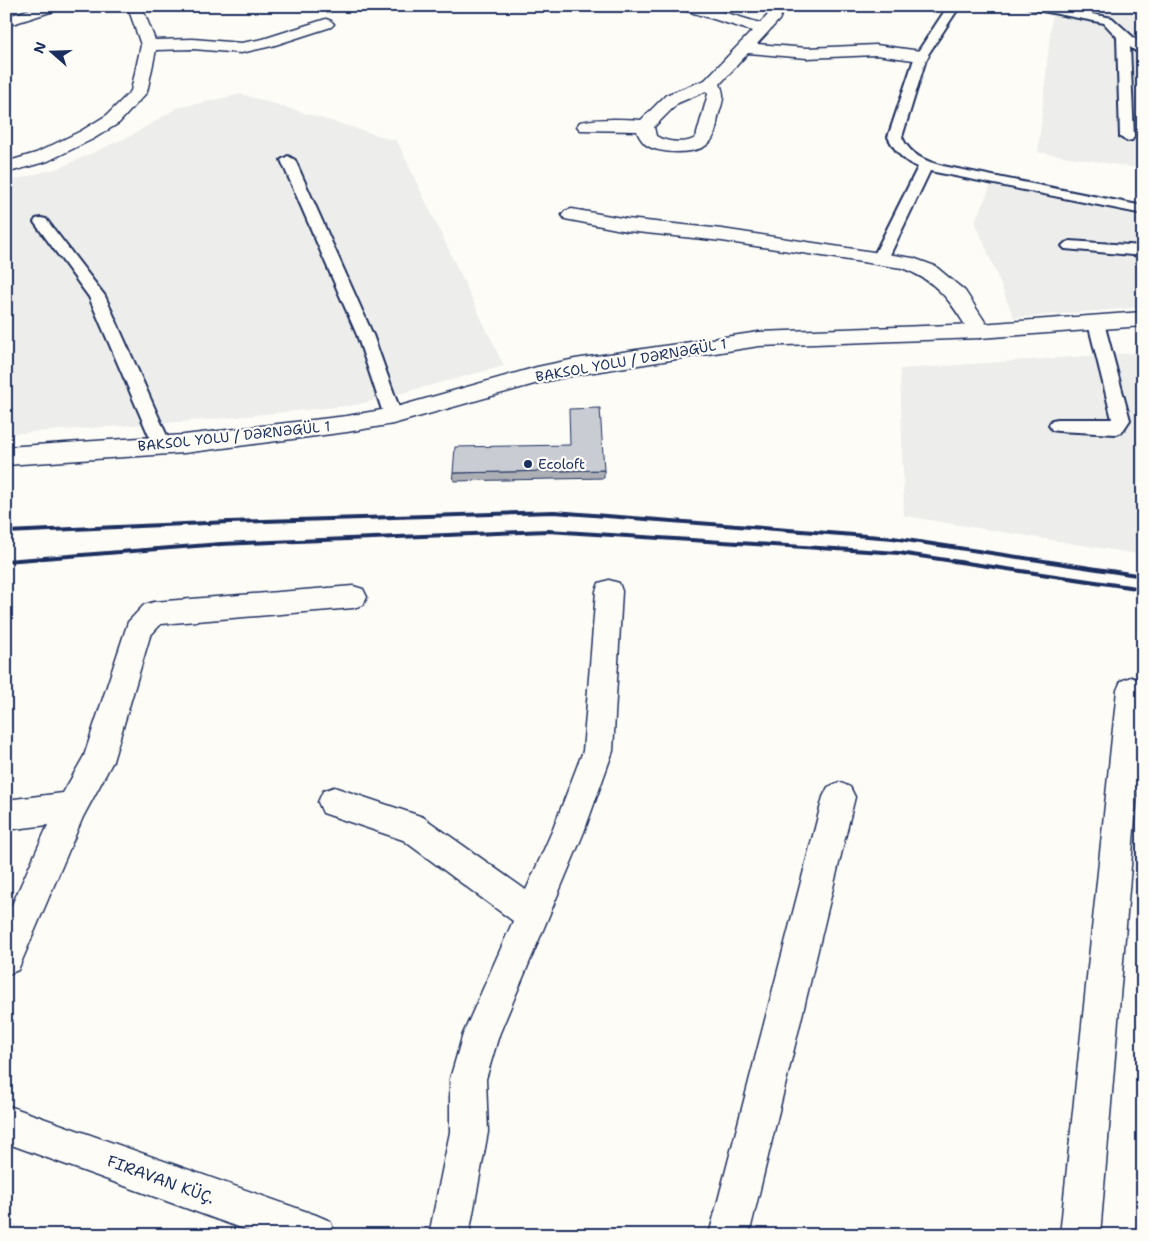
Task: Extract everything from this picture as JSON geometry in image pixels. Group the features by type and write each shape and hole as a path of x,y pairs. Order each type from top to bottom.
{"street":[{"path":"6,22 55,6"},
{"path":"686,6 763,29"},
{"path":"586,126 622,124 645,126 672,99 711,83 774,17 778,6"},
{"path":"6,168 42,157 87,135 113,119 139,92 149,45 140,9"},
{"path":"149,45 193,44 241,48 266,43 326,24"},
{"path":"745,48 808,53 876,50 921,56"},
{"path":"645,126 647,136 652,142 697,145 704,139 716,94 711,83"},
{"path":"572,215 627,225 722,235 906,262 928,270 958,296 980,331"},
{"name":"BAKSOL YOLU / DƏRNƏGÜL 1","path":"6,456 269,435 392,416 575,367 759,339 980,331 1143,319"},
{"path":"449,1235 469,1132 468,1079 481,1034 568,832 598,751 609,591"},
{"path":"6,958 72,807 98,761 138,630 154,614 353,597"},
{"path":"1080,1235 1131,690"},
{"path":"729,1235 839,797"},
{"path":"334,802 412,828 532,914"},
{"path":"6,815 72,807"},
{"name":"FIRAVAN KÜÇ.","path":"6,1124 316,1235"}],"lane":[{"path":"954,6 921,56 895,137 899,148 908,157 925,166 1143,210"},
{"path":"1032,6 1108,20 1123,36 1143,52"},
{"path":"1108,20 1109,6"},
{"path":"1123,36 1127,137"},
{"path":"288,160 364,336 392,416"},
{"path":"881,258 925,166"},
{"path":"40,222 97,296 162,445"},
{"path":"1070,246 1143,251"},
{"path":"1058,424 1116,427 1121,420 1096,323"}],"shaded area":[{"path":"1053,6 1143,6 1143,169 1038,152"},
{"path":"241,94 397,141 504,366 356,405 206,420 6,434 6,182 59,168 132,135 177,108"},
{"path":"991,185 1143,217 1143,307 1014,318 975,221"},
{"path":"1143,352 1143,555 904,516 900,369"},
{"path":"6,1221 43,1235 6,1235"}],"building":[{"path":"600,408 604,470 453,473 455,447 570,445 569,409"}],"railway":[{"path":"6,532 229,522 554,512 893,538 1143,576"},
{"path":"6,561 221,544 548,531 899,553 1143,589"}],"place":[{"name":"Ecoloft","path":"528,464"}]}
